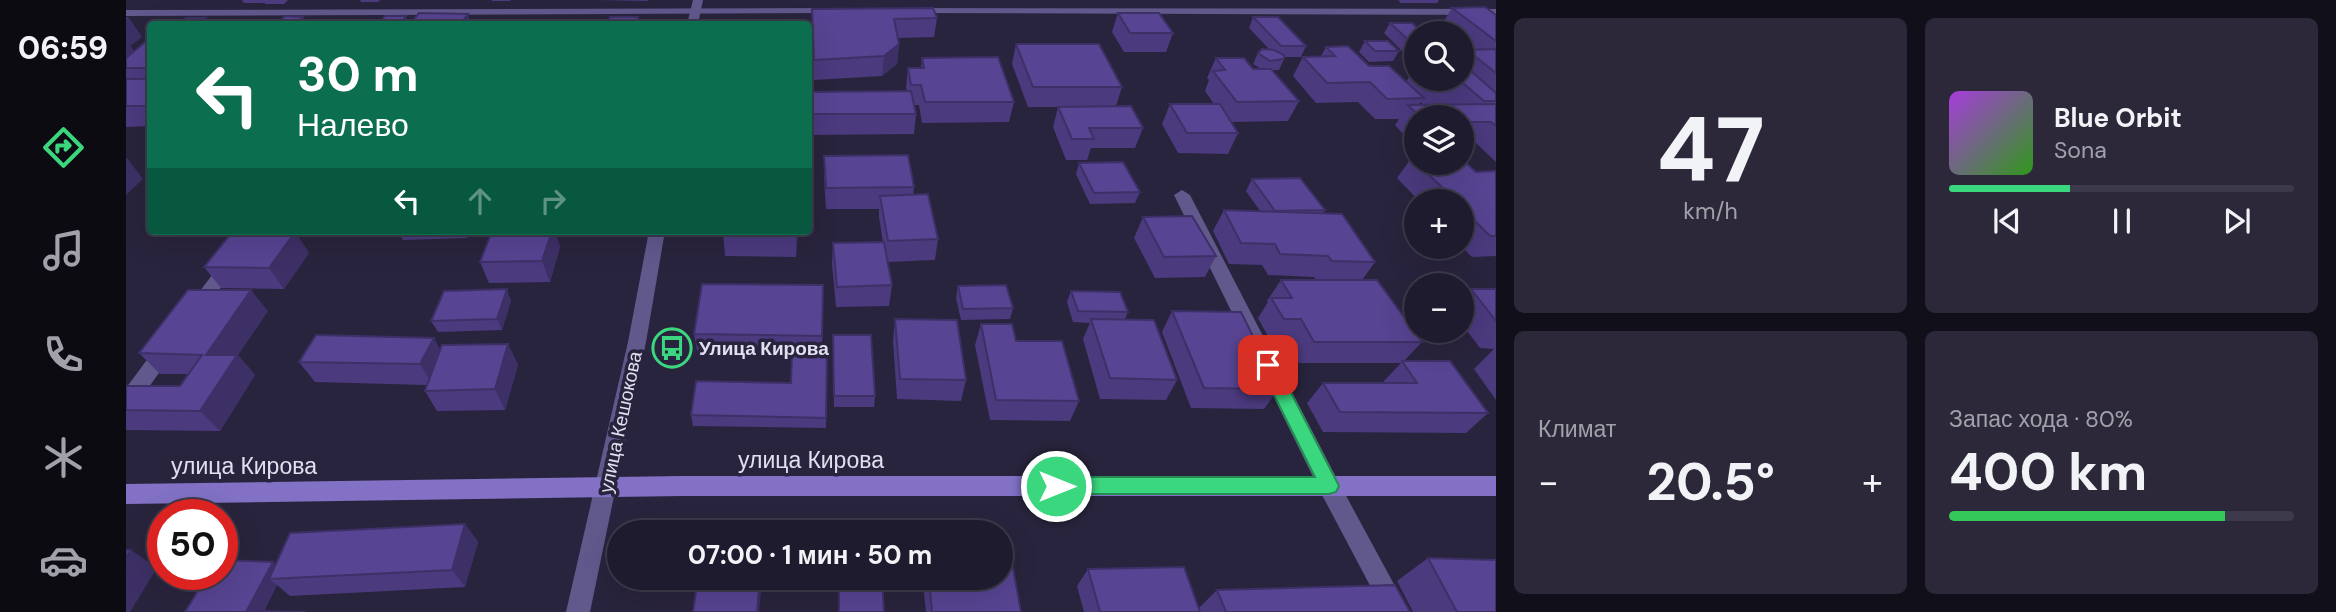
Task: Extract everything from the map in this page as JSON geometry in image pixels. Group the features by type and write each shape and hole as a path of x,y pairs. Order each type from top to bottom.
{"main road":[{"name":"улица Кирова","path":"126,494 607,488 1496,486"}],"street":[{"path":"126,13 697,5 849,10"},
{"path":"905,10 1496,12"},
{"path":"1182,195 1329,486 1397,612"},
{"path":"190,317 250,235"},
{"name":"улица Кешокова","path":"578,612 607,488 656,235"},
{"path":"126,403 174,339"}],"building":[{"path":"1485,7 1496,15 1496,41 1474,24 1474,21 1469,21 1452,8"},
{"path":"933,8 937,18 894,19 899,44 884,56 814,60 812,9"},
{"path":"419,13 468,14 462,21 412,21"},
{"path":"1118,13 1159,13 1173,33 1130,33"},
{"path":"285,16 303,17 298,21 280,21"},
{"path":"385,16 406,16 402,21 381,21"},
{"path":"610,17 638,17 637,21 608,21"},
{"path":"1253,17 1278,17 1306,46 1281,46"},
{"path":"186,18 205,18 201,21 182,21"},
{"path":"1390,23 1404,23 1404,36"},
{"path":"147,40 147,68 126,68 126,58"},
{"path":"1365,41 1388,41 1399,51 1375,51"},
{"path":"1016,44 1099,44 1122,87 1033,87"},
{"path":"1348,46 1369,66 1389,66 1404,80 1404,91 1416,91 1424,98 1387,99 1370,82 1327,83 1303,57 1335,56 1326,47"},
{"path":"1262,49 1274,50 1284,55 1284,59 1270,61 1258,53"},
{"path":"1496,49 1496,73 1474,56 1474,50"},
{"path":"998,57 1014,102 925,102 921,85 911,85 908,68 924,68 922,58"},
{"path":"1216,58 1244,58 1253,69 1271,69 1299,101 1237,102 1213,71 1225,70"},
{"path":"1474,74 1496,93 1496,101 1484,101 1472,91"},
{"path":"126,79 147,79 147,106 126,106"},
{"path":"911,91 916,114 812,114 812,92"},
{"path":"1170,104 1220,104 1238,133 1187,133"},
{"path":"1496,104 1496,126 1491,122 1474,122 1474,105 1408,105"},
{"path":"1131,106 1143,128 1089,128 1094,139 1072,139 1058,107"},
{"path":"908,155 914,187 826,188 824,156"},
{"path":"1123,162 1140,192 1094,193 1079,163"},
{"path":"1474,170 1496,171 1496,236 1490,236 1474,220 1474,189 1444,189 1429,175 1474,175"},
{"path":"1300,178 1325,210 1275,211 1252,179"},
{"path":"928,194 938,239 888,241 880,196"},
{"path":"1224,210 1342,214 1375,262 1332,261 1328,256 1280,254 1275,244 1241,243"},
{"path":"1192,216 1216,256 1164,257 1143,217"},
{"path":"230,235 293,235 269,268 204,267"},
{"path":"490,235 551,235 542,261 480,262"},
{"path":"722,235 796,235 796,236"},
{"path":"884,242 892,285 837,287 833,243"},
{"path":"1281,280 1377,280 1404,317 1404,342 1314,342 1301,319 1284,319 1271,298 1292,298"},
{"path":"702,284 823,285 822,336 694,334"},
{"path":"1006,285 1013,308 963,309 958,286"},
{"path":"507,289 497,319 431,321 444,291"},
{"path":"1474,289 1496,289 1496,321 1474,293"},
{"path":"188,290 251,290 206,355 237,355 200,411 126,410 126,386 180,386 202,355 139,353"},
{"path":"1071,291 1120,292 1128,312 1078,311"},
{"path":"1172,311 1241,312 1279,389 1204,388"},
{"path":"895,319 957,320 966,380 900,379"},
{"path":"1091,319 1154,320 1177,380 1110,378"},
{"path":"981,324 1012,324 1016,341 1062,341 1079,401 996,400"},
{"path":"316,335 434,338 420,364 299,362"},
{"path":"833,335 871,335 875,396 834,396"},
{"path":"508,344 495,389 425,391 442,345"},
{"path":"792,353 827,354 826,418 691,415 696,381 791,383"},
{"path":"1402,361 1450,361 1488,413 1340,412 1323,383 1417,383"},
{"path":"465,524 452,570 269,579 290,533"},
{"path":"1428,558 1496,560 1496,612 1457,612"},
{"path":"238,561 273,562 246,612 185,612 198,590 238,590"},
{"path":"1184,567 1200,612 1100,612 1088,569"},
{"path":"1013,568 1021,612 932,612 930,590 1013,590"},
{"path":"1395,585 1410,612 1226,612 1217,590"},
{"path":"696,590 759,590 757,612 693,612"},
{"path":"839,590 883,590 884,612 839,612"}],"place":[{"name":"Улица Кирова","path":"672,348"}],"route":[{"path":"1056,486 1329,486 1268,365"}]}
